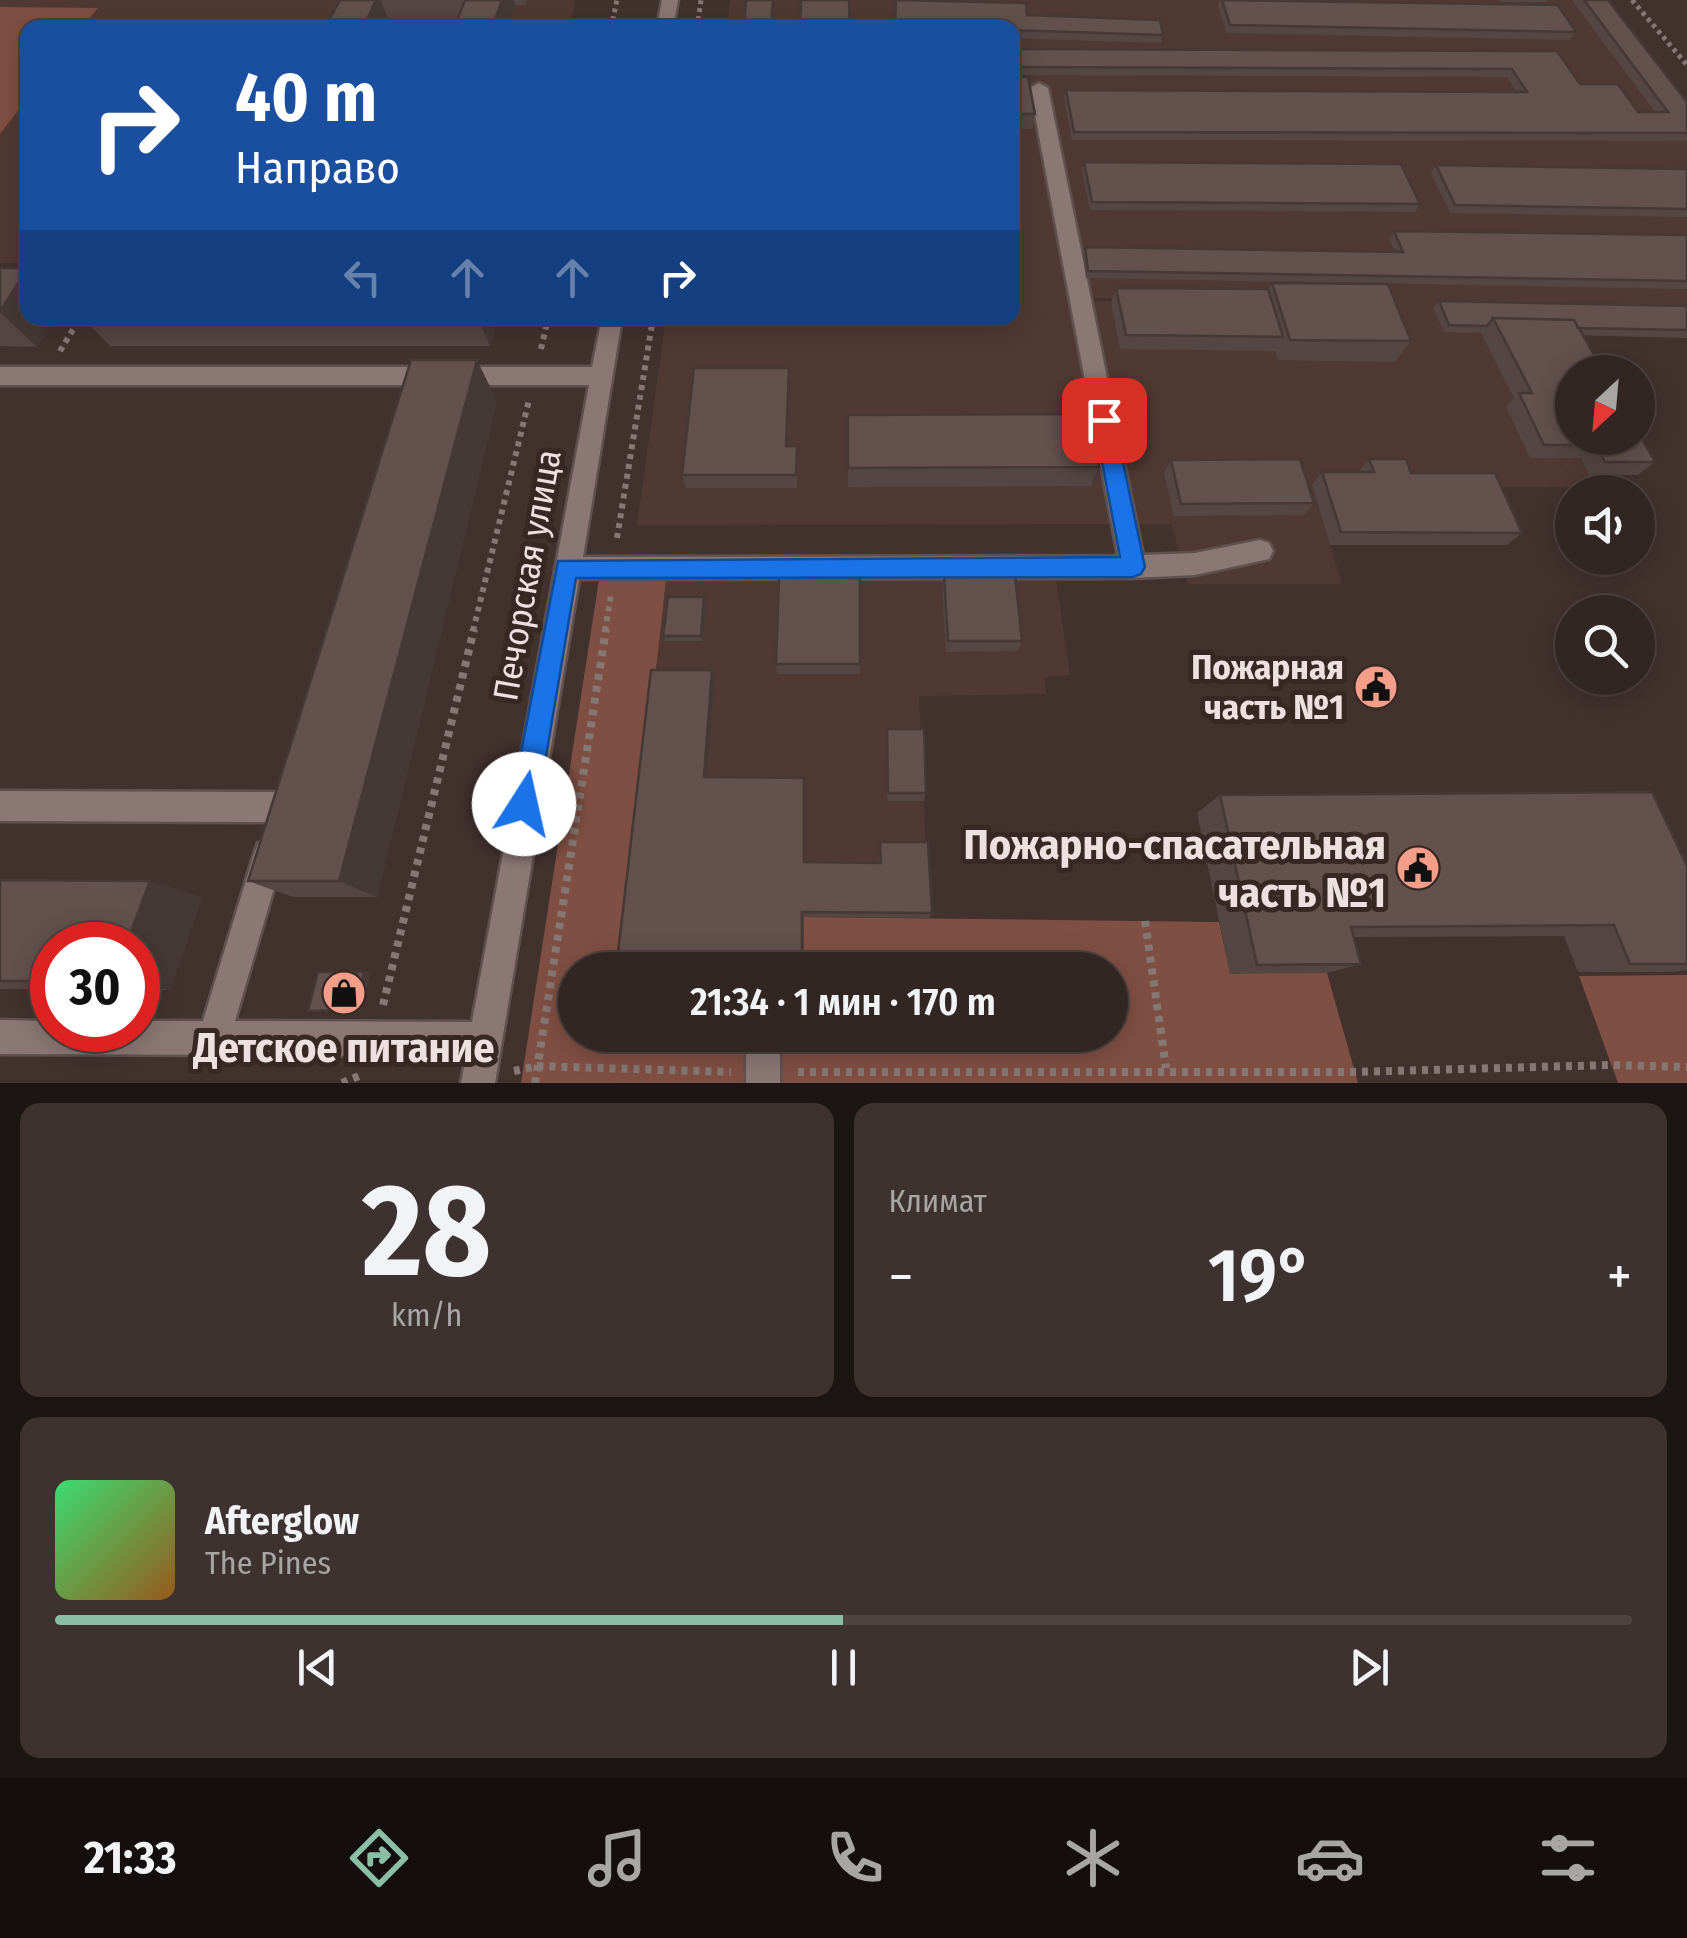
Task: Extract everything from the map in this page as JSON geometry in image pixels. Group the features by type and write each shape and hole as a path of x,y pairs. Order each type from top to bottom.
{"street":[{"path":"1039,88 1133,567"},
{"name":"Печорская улица","path":"478,1081 611,325"},
{"path":"0,376 414,386 535,376 601,376"},
{"path":"566,568 1133,567 1195,564 1260,550"},
{"path":"0,806 286,798 214,1038"},
{"path":"0,1036 483,1039"},
{"path":"763,1052 763,1078"}],"path":[{"path":"1632,0 1687,65"},
{"path":"342,1083 372,1070 374,1040 546,325"},
{"path":"535,1083 653,325"},
{"path":"1145,921 1166,1069"},
{"path":"478,1081 538,1066 763,1078 1166,1069 1354,1072 1610,1065 1687,1067"}],"shaded area":[{"path":"0,0 576,0 571,20 20,20 20,263 0,263"},
{"path":"730,0 1602,0 1687,110 1687,338 1562,335 1567,355 1555,355 1555,455 1627,455 1638,475 1555,475 1555,487 1312,486 1342,584 1188,584 1171,524 637,525 665,325 1020,325 1020,89 1031,89 1070,301 1240,302 1086,298 1043,87 1020,86 1020,20 728,20"},
{"path":"0,7 98,8 88,20 20,20 20,108 0,134"},
{"path":"1056,579 1070,675 1045,677 1046,694 919,696 929,918 804,917 803,952 624,952 666,580"},
{"path":"599,580 666,580 624,952 558,952 558,1052 1128,1052 1128,952 803,952 804,917 1219,922 1230,973 1327,973 1358,1083 521,1083"},
{"path":"1687,975 1687,1083 1618,1083 1579,976"}],"building":[{"path":"340,0 376,0 367,20 329,20"},
{"path":"465,0 502,0 495,20 457,20"},
{"path":"746,0 773,0 772,20 745,20"},
{"path":"801,0 849,0 850,20 800,20"},
{"path":"896,0 1026,3 1027,15 1160,20 1163,35 1020,30 1020,20 895,20"},
{"path":"1222,0 1558,5 1576,32 1230,25"},
{"path":"1584,0 1608,0 1687,102 1687,133 1074,132 1066,90 1527,92 1512,69 1020,67 1020,49 1557,51 1580,84 1618,84 1638,112 1668,112"},
{"path":"1020,77 1028,77 1035,114 1020,114"},
{"path":"1084,162 1401,164 1420,204 1092,202"},
{"path":"1436,165 1687,169 1687,209 1455,205"},
{"path":"1394,231 1687,235 1687,281 1088,271 1085,247 1403,252"},
{"path":"0,268 20,268 20,280 0,311"},
{"path":"1272,283 1388,284 1411,341 1290,340"},
{"path":"1116,288 1268,289 1283,337 1126,335"},
{"path":"1439,301 1687,306 1687,330 1578,328 1574,320 1493,318 1487,326 1449,325"},
{"path":"1493,318 1574,320 1594,355 1555,355 1555,445 1544,445 1519,393 1532,393"},
{"path":"411,360 477,360 339,881 248,881"},
{"path":"694,368 789,368 786,446 797,446 796,475 682,475"},
{"path":"1089,414 1099,467 848,468 848,415"},
{"path":"1601,455 1651,455 1655,462 1605,462"},
{"path":"1300,459 1314,503 1181,504 1171,460"},
{"path":"1369,459 1406,459 1411,473 1495,473 1522,533 1341,532 1322,472 1374,472"},
{"path":"944,576 1015,576 1022,641 948,641"},
{"path":"779,577 860,578 860,664 776,664"},
{"path":"668,597 704,597 701,636 663,636"},
{"path":"651,670 712,670 704,777 804,778 804,862 881,863 880,842 928,842 932,913 802,912 802,952 618,952"},
{"path":"887,729 924,729 926,793 888,793"},
{"name":"Пожарно-спасательная часть №1","path":"1652,792 1687,866 1687,964 1630,964 1614,925 1351,927 1361,964 1257,965 1220,795"},
{"path":"0,880 150,881 135,922 30,922 30,981 0,981"},
{"name":"Детское питание","path":"318,972 364,972 355,1010 308,1011"}],"place":[{"name":"Пожарная часть №1","path":"1376,687"},
{"name":"Пожарно-спасательная часть №1","path":"1418,868"},
{"name":"Детское питание","path":"344,993"}],"route":[{"path":"524,804 566,568 1133,567 1104,420"}]}
